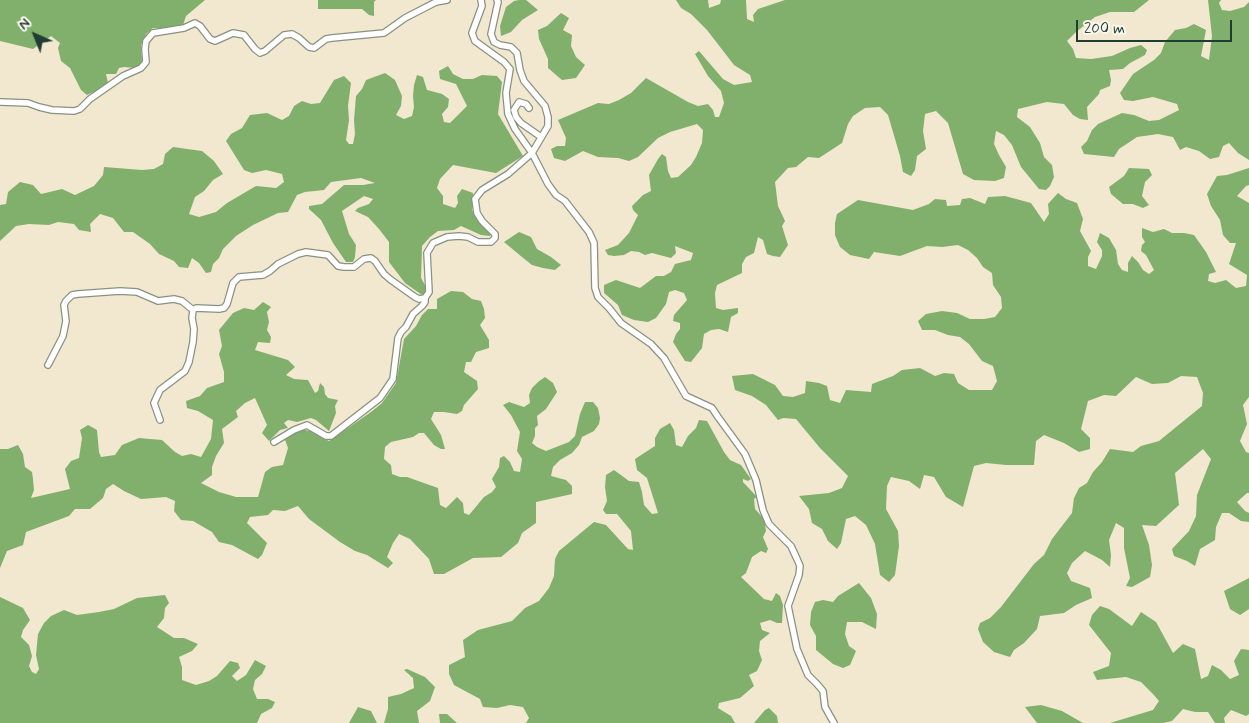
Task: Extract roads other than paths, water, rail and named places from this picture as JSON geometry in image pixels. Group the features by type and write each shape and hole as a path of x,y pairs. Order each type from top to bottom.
{"street":[{"path":"0,102 28,103 52,110 74,111 80,109 123,76 142,68 146,62 146,41 153,33 184,28 195,23 200,26 210,39 215,41 234,33 244,35 255,49 260,52 265,51 284,35 292,34 309,47 314,48 326,39 384,33 405,18 436,2 447,0"},
{"path":"481,0 482,6 472,33 475,41 504,62 510,70 506,94 508,114 514,129 532,153 556,195 565,201 589,232 594,243 598,297 620,323 651,344 664,358 686,396 712,408 744,454 756,480 763,510 769,524 791,546 800,566 799,575 790,598 789,614 801,662 808,675 823,691 825,707 834,723"},
{"path":"274,442 294,430 307,425 326,436 331,436 380,398 393,379 398,338 413,314 425,302 429,292 427,253 433,243 447,237 468,237 478,242 491,242 495,238 495,234 477,213 475,198 482,190 508,174 532,153 548,126 545,106 524,81 520,70 518,53 511,47 494,42 491,34 497,0"},
{"path":"529,108 526,104 519,102 514,110 521,123 541,137"},
{"path":"193,310 224,308 233,283 239,277 263,275 278,264 306,252 328,255 338,266 344,267 354,267 364,259 371,258 391,280 414,297 419,299 425,298"},
{"path":"48,364 63,336 66,321 64,305 72,296 120,291 137,292 158,301 174,298 182,301 193,310"},
{"path":"160,420 154,403 160,390 185,371 189,362 194,329 193,310"}]}
